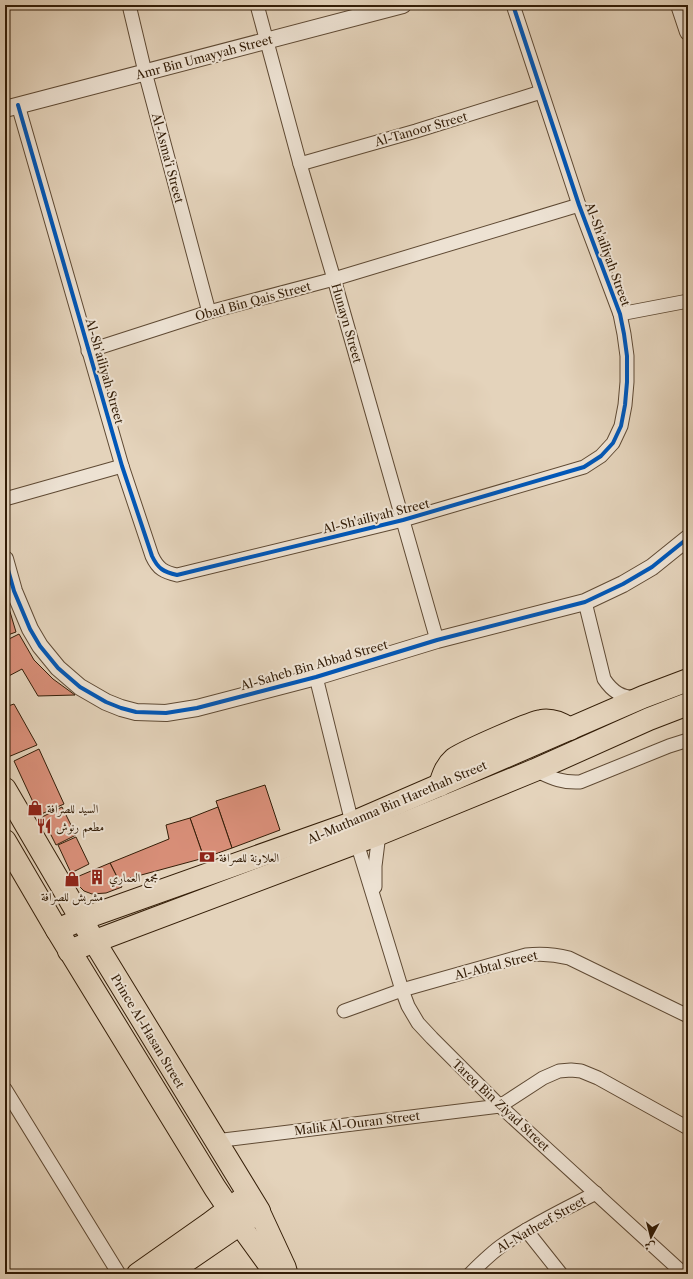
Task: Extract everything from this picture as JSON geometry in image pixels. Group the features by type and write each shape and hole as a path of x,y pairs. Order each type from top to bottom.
{"highway":[{"name":"Al-Muthanna Bin Harethah Street","path":"69,951 124,931 355,833 440,785 643,697 688,680"},
{"name":"Al-Muthanna Bin Harethah Street","path":"56,930 82,919 355,833 380,834 535,770 649,719 688,704"},
{"name":"Prince Al-Hasan Street","path":"5,789 114,976 253,1203"},
{"name":"Prince Al-Hasan Street","path":"5,841 56,930 234,1217"},
{"path":"65,894 74,900 95,908 113,909"},
{"path":"114,976 116,948 118,940 124,931"},
{"path":"209,1224 217,1212 218,1203 215,1188"},
{"path":"168,1274 234,1217 253,1203"},
{"path":"138,1274 209,1224 234,1217"}],"main road":[{"name":"Prince Al-Hasan Street","path":"253,1203 285,1267 287,1274"},
{"name":"Prince Al-Hasan Street","path":"234,1217 274,1272 278,1274"}],"street":[{"name":"Al-Asma'i Street","path":"129,5 145,72 209,312"},
{"name":"Hunayn Street","path":"258,5 266,41 300,164 437,640"},
{"name":"Amr Bin Umayyah Street","path":"12,107 403,5"},
{"name":"Al-Sh'ailiyah Street","path":"12,107 122,466 155,565 168,573 177,575 403,520 584,467 601,456 612,443 621,426 626,405 627,356 620,314 579,205 513,5"},
{"path":"679,5 688,32"},
{"name":"Al-Tanoor Street","path":"300,164 416,131 541,92"},
{"name":"Obad Bin Qais Street","path":"88,351 209,312 334,279 579,205"},
{"path":"620,314 688,301"},
{"path":"5,499 122,466"},
{"name":"Al-Saheb Bin Abbad Street","path":"5,559 21,610 33,634 48,658 58,668 80,687 106,702 136,712 166,713 182,711 316,677 437,640 586,602 623,584 652,567 688,538"},
{"path":"586,602 604,679 611,688 620,695 632,698 643,697"},
{"name":"Tareq Bin Ziyad Street","path":"316,677 355,833 402,990 408,1006 418,1023 500,1106 684,1274"},
{"path":"535,770 557,781 568,783 580,782 669,746 688,740"},
{"name":"Tareq Bin Ziyad Street","path":"375,898 375,866 380,834"},
{"name":"Al-Abtal Street","path":"344,1010 402,990 526,955 543,953 556,954 569,958 688,1016"},
{"path":"500,1106 548,1076 559,1071 576,1070 598,1078 688,1128"},
{"path":"5,1089 119,1274"},
{"name":"Malik Al-Ouran Street","path":"215,1141 500,1106"},
{"name":"Al-Natheef Street","path":"470,1274 487,1257 504,1244 526,1230 596,1193"},
{"path":"526,1230 562,1274"}],"building":[{"path":"5,595 16,632 5,636"},
{"path":"19,634 34,660 53,679 75,695 38,696 22,669 5,678 5,641"},
{"path":"14,704 37,745 8,757 5,750 5,707"},
{"path":"39,749 64,804 39,815 14,761"},
{"path":"265,785 280,830 232,848 216,801"},
{"path":"62,807 76,835 56,845 42,817"},
{"path":"218,807 232,848 204,858 190,818"},
{"path":"190,818 204,858 119,881 110,863 169,839 166,825"},
{"path":"76,837 89,864 71,873 58,845"},
{"name":"مجمع العماري","path":"110,863 122,887 106,893 92,894 84,891 72,879"}],"cycle path":[{"path":"18,105 122,466 152,556 162,569 168,573 177,575 403,520 584,467 601,456 613,443 621,426 627,382 627,356 620,314 579,205 513,5"},
{"path":"5,559 14,591 30,629 40,646 58,668 80,687 106,702 136,712 166,713 197,708 316,677 437,640 585,602 623,584 652,567 688,538"}],"place":[{"name":"السيد للصرافة","path":"35,808"},
{"name":"مطعم رنوش","path":"44,826"},
{"name":"العلاونة للصرافة","path":"207,857"},
{"name":"مجمع العماري","path":"97,877"},
{"name":"مشربش للصرافة","path":"72,879"}]}
